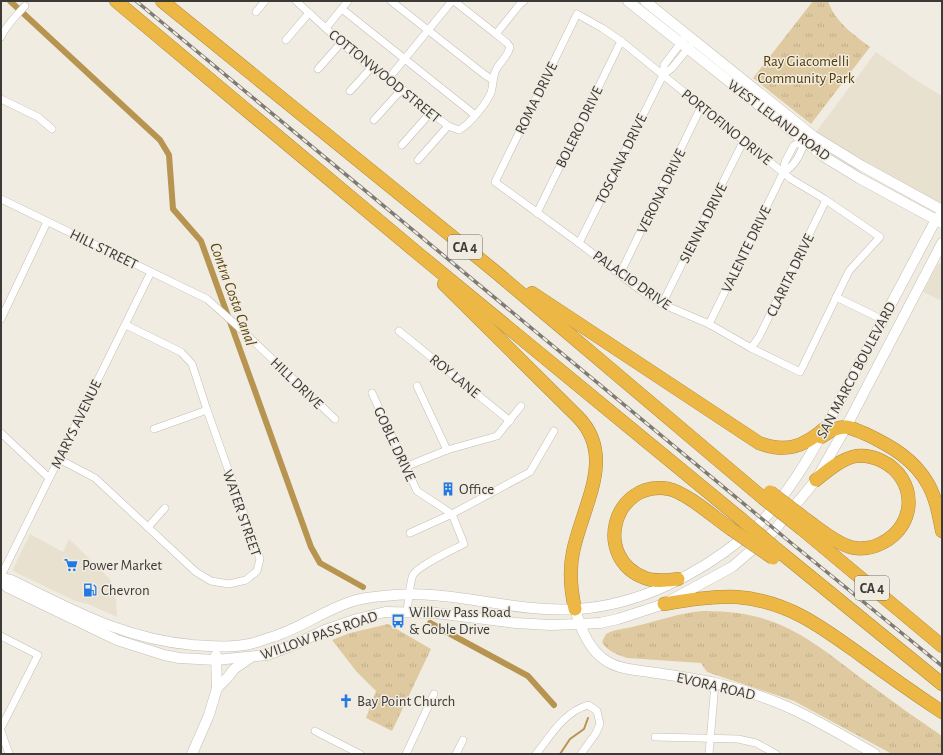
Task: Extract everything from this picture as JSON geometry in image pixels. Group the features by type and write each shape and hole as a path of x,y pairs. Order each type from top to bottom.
{"highway":[{"name":"CA 4","path":"116,1 421,256 741,519 776,555 899,648 942,684"},
{"name":"CA 4","path":"162,1 497,273 688,434 805,525 942,646"},
{"path":"421,256 448,288 586,425 592,435 596,450 596,471 572,553 572,596 576,609"},
{"path":"497,273 520,284 555,309 759,443 778,448 793,447 807,442 822,433 846,428 856,430 889,445 910,461 928,484 933,496 942,531"},
{"path":"805,525 850,547 866,548 878,545 892,537 902,526 908,511 909,495 904,479 890,465 874,457 855,456 829,469 816,480"},
{"path":"678,579 659,580 646,578 629,568 624,563 618,552 614,540 614,529 617,518 623,507 632,498 643,491 655,488 669,489 686,497 731,529 776,555"},
{"path":"664,604 722,597 753,599 781,606 805,617 823,628 942,712"}],"main road":[{"name":"WEST LELAND ROAD","path":"628,1 823,156 859,178 941,216"},
{"name":"WEST LELAND ROAD","path":"645,1 749,83 808,132 941,216"},
{"path":"757,104 769,109 795,129 801,132 808,132"},
{"path":"804,142 809,140 815,143 851,166 862,166"},
{"path":"859,178 882,196 923,219 926,229 922,246"},
{"name":"SAN MARCO BOULEVARD","path":"760,523 794,482 822,433 922,246 941,216"},
{"name":"SAN MARCO BOULEVARD","path":"773,532 816,480 846,428 942,243"},
{"name":"WILLOW PASS ROAD","path":"1,578 11,580 99,623 130,633 161,641 216,647 250,644 278,635 353,601 385,596 410,594 435,595 518,607 576,609 626,600 650,592 696,571 723,554 760,523"},
{"name":"WILLOW PASS ROAD","path":"1,578 7,587 117,640 172,656 216,660 251,657 273,653 325,630 357,619 385,612 436,613 516,623 550,625 580,624 618,619 664,604 732,567 773,532"},
{"name":"EVORA ROAD","path":"576,609 580,624 588,643 600,657 616,666 715,683 758,696 791,708 875,754"},
{"path":"192,754 209,715 216,688 216,647"},
{"path":"216,688 234,669 251,657"}],"street":[{"path":"256,12 265,1"},
{"name":"COTTONWOOD STREET","path":"296,1 341,43 371,68 389,78 448,126 459,130 463,128 475,115"},
{"path":"326,28 348,1"},
{"path":"391,1 493,80"},
{"path":"342,9 405,59 475,115 490,96 496,69 508,54 510,47 496,34 453,1 428,30 405,59 389,78"},
{"path":"496,34 520,2"},
{"path":"1,37 3,32 25,6"},
{"path":"286,40 309,13"},
{"name":"PORTOFINO DRIVE","path":"577,14 622,41 743,142 791,179 826,200 880,237 849,271 836,297"},
{"name":"ROMA DRIVE","path":"495,182 577,14"},
{"name":"TOSCANA DRIVE","path":"579,243 663,75 672,68 684,46 691,38"},
{"name":"BOLERO DRIVE","path":"537,212 622,41"},
{"path":"318,69 341,43"},
{"path":"350,91 371,68"},
{"path":"374,120 402,89"},
{"path":"1,99 38,118 52,129"},
{"name":"VERONA DRIVE","path":"620,274 701,107"},
{"path":"402,145 431,112"},
{"path":"418,160 448,126"},
{"name":"SIENNA DRIVE","path":"662,304 743,142"},
{"name":"VALENTE DRIVE","path":"709,324 783,173 785,162 794,146 804,142"},
{"name":"PALACIO DRIVE","path":"495,182 579,243 640,290 662,304 709,324 751,348 800,372 836,297"},
{"name":"HILL STREET","path":"1,199 207,299"},
{"name":"CLARITA DRIVE","path":"751,348 759,337 826,200"},
{"path":"1,319 47,222"},
{"name":"MARYS AVENUE","path":"1,578 151,272"},
{"path":"836,297 883,320"},
{"name":"HILL DRIVE","path":"207,299 244,332 334,419"},
{"name":"WATER STREET","path":"59,459 95,478 196,572 211,581 229,584 246,580 257,571 260,559 206,410 192,364 181,352 126,325"},
{"name":"ROY LANE","path":"400,331 510,421"},
{"path":"417,386 447,450"},
{"name":"GOBLE DRIVE","path":"372,393 417,491 452,514"},
{"path":"405,467 447,450 498,436 521,406"},
{"path":"154,429 206,410"},
{"path":"410,534 452,514 530,472 554,431"},
{"path":"1,433 49,478"},
{"path":"148,527 165,508"},
{"path":"407,612 410,583 413,575 420,568 464,544 452,514"},
{"path":"1,636 38,655 1,728"},
{"path":"709,754 715,683"},
{"path":"406,754 434,694"},
{"path":"536,754 570,714 579,708 588,705 597,711 600,724 596,733 581,754"},
{"path":"1,731 9,754"},
{"path":"314,731 360,754"},
{"path":"656,737 710,737 738,739 756,743 776,754"},
{"path":"456,754 463,740"}],"shaded area":[{"path":"876,52 942,96 941,205 855,159 816,132"},
{"path":"942,262 942,301 923,292 938,264"},
{"path":"30,534 63,552 69,539 110,579 116,601 117,617 88,604 75,601 13,571"}],"green space":[{"name":"Ray Giacomelli Community Park","path":"813,1 828,1 835,15 840,21 870,47 811,124 753,78"},
{"path":"702,611 752,615 772,621 808,640 942,736 942,754 892,754 794,701 707,672 701,663 627,658 616,654 602,642 606,634 613,631 677,615"},
{"path":"388,624 431,649 392,731 366,718 376,691 356,671 332,640 350,633"}],"waterway":[{"name":"Contra Costa Canal","path":"10,1 160,140 169,155 173,209 201,241 311,547 320,563 363,587"},
{"name":"Contra Costa Canal","path":"430,623 528,676 554,705"},
{"name":"Contra Costa Canal","path":"560,754 570,739 584,729 588,718"}],"railway":[{"path":"136,1 942,666"}],"place":[{"name":"Office","path":"448,489"},
{"name":"Power Market","path":"71,565"},
{"name":"Chevron","path":"90,590"},
{"name":"Willow Pass Road & Goble Drive","path":"398,621"},
{"name":"Bay Point Church","path":"346,701"}]}
